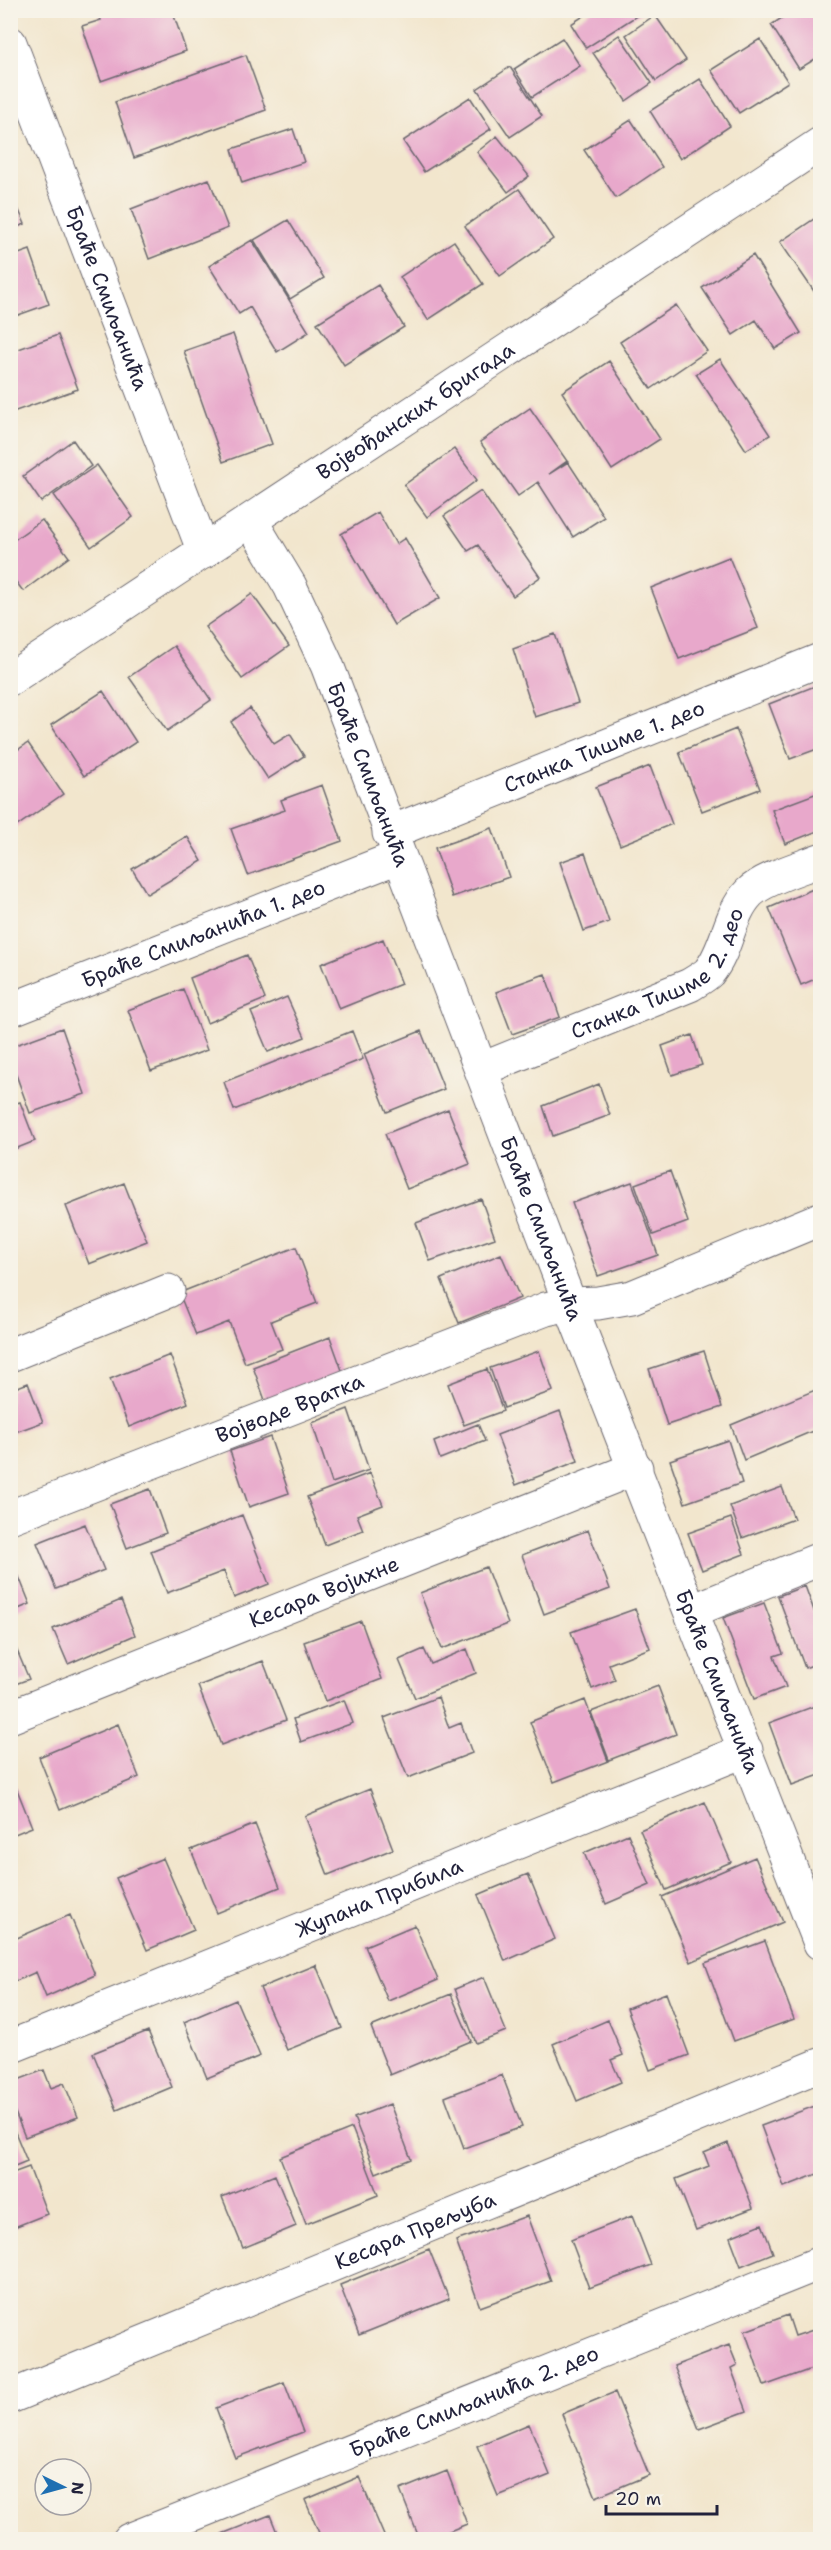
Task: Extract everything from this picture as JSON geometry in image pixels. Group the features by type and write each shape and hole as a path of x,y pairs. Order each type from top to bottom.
{"street":[{"name":"Браће Смиљанића","path":"10,43 204,552"},
{"name":"Војвођанских бригада","path":"10,679 820,144"},
{"name":"Браће Смиљанића","path":"251,521 290,586 327,665 570,1304 819,1932"},
{"name":"Станка Тишме 1. део","path":"394,845 820,660"},
{"name":"Браће Смиљанића 1. део","path":"10,1010 394,845"},
{"name":"Станка Тишме 2. део","path":"482,1069 690,985 707,974 715,963 737,909 750,892 820,860"},
{"name":"Војводе Вратка","path":"10,1516 546,1308 632,1297 820,1219"},
{"path":"10,1355 168,1291"},
{"name":"Кесара Војихне","path":"10,1717 636,1468"},
{"path":"692,1611 820,1559"},
{"name":"Жупана Прибила","path":"10,2048 746,1750"},
{"name":"Кесара Прељуба","path":"10,2397 820,2065"},
{"name":"Браће Смиљанића 2. део","path":"129,2540 820,2263"}],"building":[{"path":"172,10 186,51 101,81 82,26 101,20 98,11"},
{"path":"593,10 646,10 586,48 571,24"},
{"path":"794,10 820,10 820,56 799,69 771,25"},
{"path":"655,15 686,60 656,81 626,35"},
{"path":"619,35 652,83 626,101 593,53"},
{"path":"562,38 580,66 532,97 514,69"},
{"path":"760,39 788,82 739,113 711,70"},
{"path":"246,55 266,110 134,158 115,102"},
{"path":"510,67 542,116 510,137 477,89"},
{"path":"700,79 730,126 680,159 650,111"},
{"path":"470,97 491,129 424,172 403,141"},
{"path":"631,120 662,167 616,198 584,150"},
{"path":"293,129 304,162 242,183 232,149"},
{"path":"497,136 529,176 508,192 477,152"},
{"path":"209,179 228,228 149,259 131,209"},
{"path":"519,189 553,239 500,276 465,226"},
{"path":"10,190 25,224 10,230"},
{"path":"820,215 820,295 818,297 780,242"},
{"path":"288,220 324,278 290,299 254,240"},
{"path":"252,240 309,332 277,352 250,307 239,314 209,266"},
{"path":"454,241 483,284 428,320 400,277"},
{"path":"30,250 49,304 10,318 10,257"},
{"path":"753,255 801,333 775,349 756,320 733,335 702,288"},
{"path":"378,285 404,327 344,365 317,323"},
{"path":"676,305 707,351 651,389 620,342"},
{"path":"233,334 272,444 223,462 184,351"},
{"path":"58,335 78,389 10,413 10,352"},
{"path":"720,359 770,435 746,450 696,374"},
{"path":"609,361 660,439 612,470 562,392"},
{"path":"530,408 567,461 549,474 568,462 604,517 573,537 538,482 518,496 480,442"},
{"path":"73,440 91,466 41,502 23,476"},
{"path":"454,449 477,480 427,517 404,485"},
{"path":"97,465 133,517 91,547 54,495"},
{"path":"481,491 540,577 513,596 478,545 468,551 444,516"},
{"path":"378,512 396,544 405,538 440,598 394,625 341,534"},
{"path":"42,520 69,557 23,591 10,574 10,543"},
{"path":"729,557 758,628 679,659 651,588"},
{"path":"252,594 289,646 242,679 205,627"},
{"path":"555,634 578,703 535,717 513,649"},
{"path":"174,646 211,700 167,731 129,677"},
{"path":"820,684 820,748 790,759 769,704"},
{"path":"103,691 136,742 84,776 51,725"},
{"path":"250,708 274,744 290,734 304,756 268,779 231,722"},
{"path":"736,729 760,789 702,811 679,752"},
{"path":"28,743 63,794 14,828 10,824 10,755"},
{"path":"650,766 672,824 620,845 596,787"},
{"path":"322,785 342,841 248,875 231,829 285,810 281,800"},
{"path":"820,792 820,830 785,844 772,810"},
{"path":"492,828 509,877 452,897 435,848"},
{"path":"187,836 202,861 147,894 132,869"},
{"path":"585,853 609,922 584,931 560,862"},
{"path":"820,886 820,977 801,985 769,908"},
{"path":"383,939 401,984 339,1009 321,964"},
{"path":"247,955 265,999 207,1023 190,978"},
{"path":"545,974 560,1017 512,1034 496,992"},
{"path":"183,989 207,1050 151,1071 128,1010"},
{"path":"287,997 305,1037 268,1052 251,1012"},
{"path":"62,1028 85,1094 30,1113 10,1058 10,1047"},
{"path":"352,1031 363,1059 234,1110 224,1082"},
{"path":"421,1031 444,1089 387,1112 364,1054"},
{"path":"692,1035 702,1065 672,1075 662,1046"},
{"path":"599,1084 610,1115 553,1136 543,1106"},
{"path":"20,1102 35,1141 10,1151 10,1105"},
{"path":"448,1109 470,1164 407,1189 385,1134"},
{"path":"670,1171 688,1222 653,1235 635,1184"},
{"path":"632,1182 658,1255 598,1276 572,1203"},
{"path":"124,1183 147,1241 89,1264 66,1206"},
{"path":"481,1199 495,1238 430,1261 416,1223"},
{"path":"296,1247 317,1303 271,1321 282,1349 245,1363 229,1322 196,1335 179,1293"},
{"path":"501,1254 520,1298 459,1323 441,1279"},
{"path":"330,1337 343,1373 266,1403 253,1367"},
{"path":"539,1351 553,1391 504,1408 490,1368"},
{"path":"704,1351 722,1407 667,1425 649,1369"},
{"path":"170,1355 188,1403 129,1427 110,1379"},
{"path":"487,1369 503,1411 464,1425 448,1384"},
{"path":"28,1383 43,1422 10,1434 10,1390"},
{"path":"820,1388 820,1428 744,1460 731,1425"},
{"path":"348,1409 369,1470 332,1483 312,1423"},
{"path":"560,1411 578,1461 516,1485 497,1435"},
{"path":"478,1424 485,1441 440,1459 434,1442"},
{"path":"270,1437 289,1493 249,1507 230,1451"},
{"path":"728,1440 742,1483 685,1503 670,1460"},
{"path":"370,1473 383,1505 357,1515 363,1530 325,1545 307,1497"},
{"path":"782,1487 794,1519 742,1538 730,1506"},
{"path":"150,1489 166,1533 127,1548 110,1504"},
{"path":"242,1515 269,1584 234,1598 224,1571 167,1593 151,1551"},
{"path":"731,1518 744,1554 702,1570 688,1533"},
{"path":"85,1524 104,1570 56,1589 37,1543"},
{"path":"588,1530 610,1589 544,1614 522,1555"},
{"path":"11,1557 30,1604 11,1612"},
{"path":"486,1567 508,1624 442,1649 420,1593"},
{"path":"805,1586 820,1627 820,1662 805,1668 778,1596"},
{"path":"121,1600 135,1635 68,1664 53,1629"},
{"path":"764,1603 783,1653 774,1656 786,1687 754,1699 723,1618"},
{"path":"635,1609 650,1648 609,1664 615,1680 592,1689 571,1632"},
{"path":"361,1621 382,1679 325,1701 304,1642"},
{"path":"13,1641 29,1679 10,1686 10,1642"},
{"path":"424,1649 431,1664 467,1649 476,1673 415,1698 399,1660"},
{"path":"263,1661 286,1720 221,1745 198,1686"},
{"path":"658,1686 676,1734 609,1760 591,1712"},
{"path":"438,1697 449,1728 461,1723 472,1753 408,1778 384,1718"},
{"path":"344,1700 353,1723 301,1742 293,1719"},
{"path":"585,1700 608,1761 554,1782 530,1722"},
{"path":"820,1704 820,1775 792,1785 769,1723"},
{"path":"118,1724 139,1777 60,1810 39,1757"},
{"path":"10,1772 32,1827 10,1836"},
{"path":"370,1789 393,1849 328,1875 305,1816"},
{"path":"705,1802 731,1862 666,1890 640,1830"},
{"path":"255,1824 280,1887 217,1913 191,1850"},
{"path":"628,1834 650,1885 606,1904 584,1853"},
{"path":"755,1857 783,1922 691,1962 662,1897"},
{"path":"163,1858 194,1930 147,1950 116,1878"},
{"path":"528,1874 555,1939 505,1961 478,1895"},
{"path":"70,1915 95,1975 46,1997 36,1972 16,1981 10,1969 10,1941"},
{"path":"415,1925 438,1980 388,2001 365,1946"},
{"path":"765,1941 794,2019 734,2041 705,1963"},
{"path":"316,1965 342,2028 287,2050 260,1988"},
{"path":"484,1977 506,2031 476,2043 455,1989"},
{"path":"666,1993 689,2055 650,2070 627,2008"},
{"path":"451,1994 471,2041 390,2075 371,2027"},
{"path":"236,2000 260,2056 207,2078 184,2022"},
{"path":"608,2020 623,2055 611,2060 621,2082 577,2101 553,2044"},
{"path":"148,2031 172,2087 117,2110 93,2053"},
{"path":"44,2070 51,2088 64,2083 78,2117 25,2137 10,2100 10,2083"},
{"path":"502,2075 522,2127 464,2148 445,2097"},
{"path":"390,2104 411,2159 376,2173 354,2118"},
{"path":"820,2104 820,2173 784,2187 761,2126"},
{"path":"10,2120 27,2161 10,2168"},
{"path":"352,2128 378,2195 306,2224 280,2157"},
{"path":"728,2143 753,2208 696,2230 676,2179 709,2166 704,2153"},
{"path":"29,2167 47,2214 12,2228 10,2174"},
{"path":"275,2175 296,2226 243,2248 222,2197"},
{"path":"527,2216 551,2281 480,2307 456,2241"},
{"path":"632,2216 651,2265 589,2288 571,2240"},
{"path":"762,2224 773,2253 741,2266 730,2237"},
{"path":"429,2249 449,2299 359,2335 340,2285"},
{"path":"788,2315 795,2336 819,2328 820,2366 764,2386 745,2331"},
{"path":"729,2345 737,2365 731,2368 747,2411 699,2429 674,2366"},
{"path":"284,2382 303,2432 235,2458 216,2408"},
{"path":"615,2392 649,2475 596,2497 562,2414"},
{"path":"529,2424 550,2475 498,2496 477,2446"},
{"path":"447,2471 467,2524 427,2540 420,2540 400,2490"},
{"path":"359,2477 385,2538 322,2540 305,2500"},
{"path":"270,2515 280,2540 224,2540 222,2534"}]}
